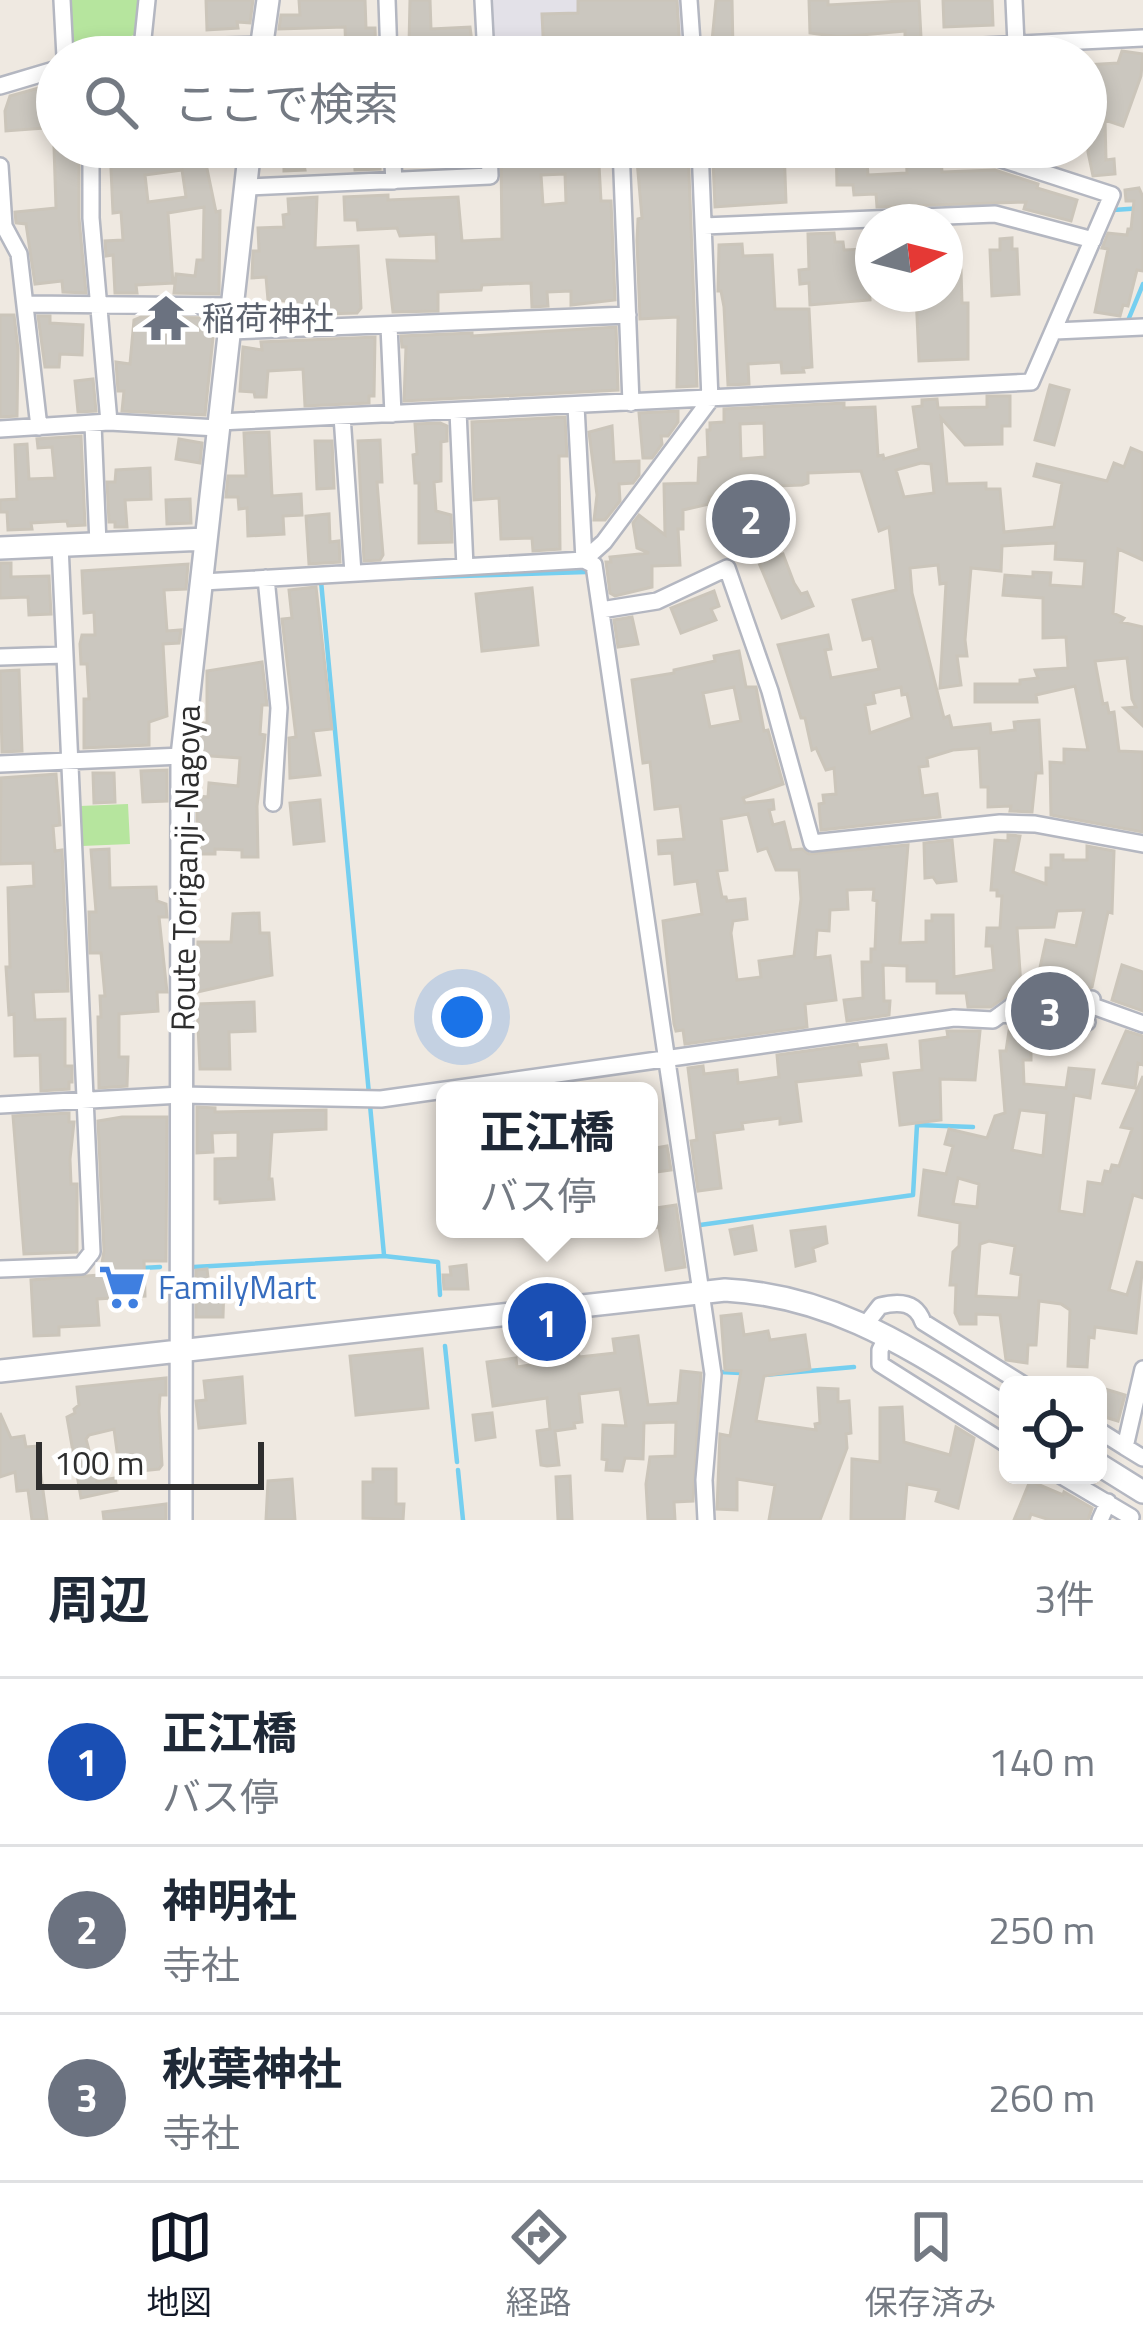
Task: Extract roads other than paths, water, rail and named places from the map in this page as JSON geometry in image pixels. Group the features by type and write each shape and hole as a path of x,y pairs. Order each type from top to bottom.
{"main road":[{"path":"263,36 268,0"},
{"name":"Route Toriganji-Nagoya","path":"181,1520 182,756 249,168"},
{"path":"0,548 206,539"},
{"path":"0,1371 700,1291 783,1296 866,1324 999,1403"},
{"path":"1107,1470 1143,1493"}],"street":[{"path":"62,0 64,36"},
{"path":"143,36 147,0"},
{"path":"387,0 388,36"},
{"path":"484,0 485,36"},
{"path":"689,0 692,36"},
{"path":"1014,0 1016,36"},
{"path":"1107,40 1143,38"},
{"path":"0,86 36,75"},
{"path":"0,166 2,226 20,254 39,428"},
{"path":"92,168 101,423 98,544"},
{"path":"393,168 394,181"},
{"path":"248,187 490,176 490,168"},
{"path":"622,168 631,404"},
{"path":"584,560 604,542 710,400 701,168"},
{"path":"0,429 101,423 219,425 1031,382 1112,195 1027,168"},
{"path":"704,226 995,214 1093,240"},
{"path":"25,304 234,306"},
{"path":"231,331 628,315"},
{"path":"389,326 393,414"},
{"path":"1054,331 1143,327"},
{"path":"576,406 584,560"},
{"path":"458,411 465,567"},
{"path":"342,416 353,573"},
{"path":"0,1268 81,1266 92,1252 60,545"},
{"path":"203,582 584,560 595,565 713,1374 704,1480 706,1520"},
{"path":"602,610 656,601 727,568 770,691 812,843 1035,824 1143,844"},
{"path":"266,578 279,707 272,803"},
{"path":"0,657 65,655"},
{"path":"0,764 182,756"},
{"path":"503,1082 954,1018 993,1020 1023,998"},
{"path":"1092,999 1090,1005 1143,1024"},
{"path":"1001,1014 1087,1022"},
{"path":"0,1106 181,1095 380,1100 436,1092"},
{"path":"866,1324 880,1306 908,1304 919,1311 923,1322 1010,1376"},
{"path":"887,1336 880,1364 999,1439"},
{"path":"1125,1447 1143,1369"},
{"path":"1107,1436 1143,1459"},
{"path":"1076,1484 1130,1519 1143,1493"},
{"path":"1100,1520 1108,1502"}],"waterway":[{"path":"1113,210 1143,208"},
{"path":"1129,318 1143,284"},
{"path":"398,578 586,572"},
{"path":"321,581 369,1094"},
{"path":"370,1105 384,1255"},
{"path":"700,1225 913,1195 917,1125 973,1127"},
{"path":"194,1267 384,1256 438,1262 440,1295"},
{"path":"142,1268 160,1267"},
{"path":"445,1346 457,1462"},
{"path":"764,1375 854,1367"},
{"path":"720,1372 741,1373"},
{"path":"458,1470 463,1520"}],"place":[{"name":"稲荷神社","path":"166,318"},
{"name":"神明社","path":"751,519"},
{"name":"秋葉神社","path":"1050,1011"},
{"name":"FamilyMart","path":"122,1287"},
{"name":"正江橋","path":"547,1322"}]}
